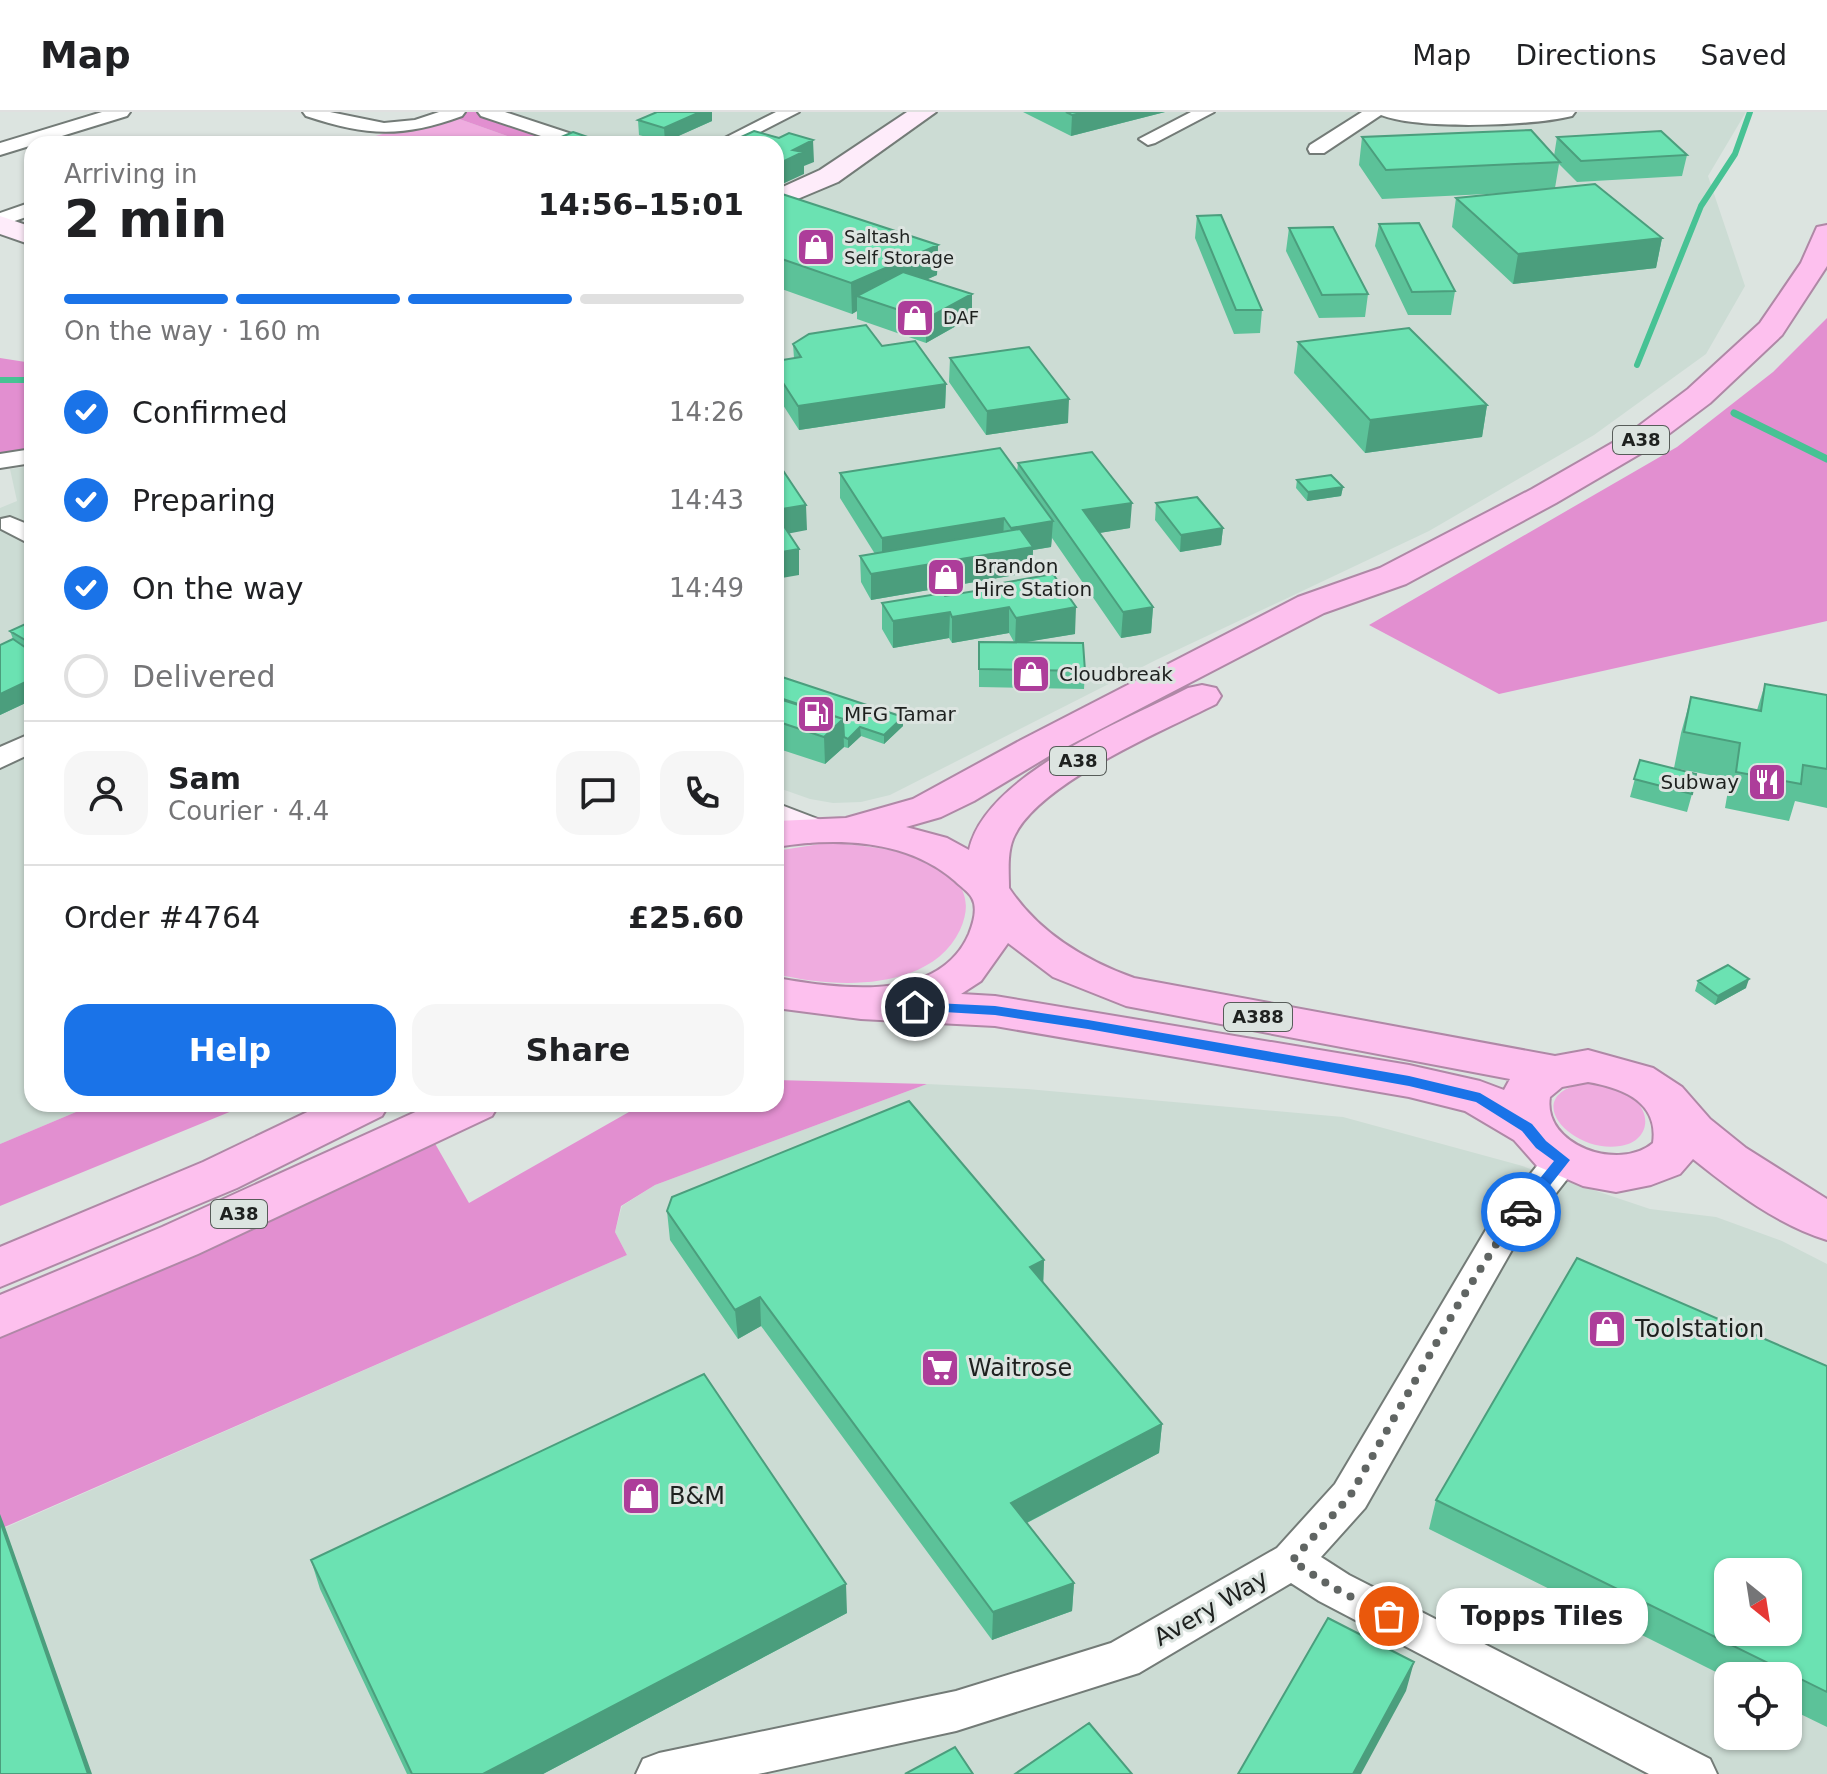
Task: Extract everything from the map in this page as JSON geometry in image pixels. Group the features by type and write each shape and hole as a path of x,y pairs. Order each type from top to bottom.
{"highway":[{"name":"A38","path":"991,894 992,840 1015,802 1032,788 1269,659 1337,617 1393,576 1544,496 1639,441 1699,396 1771,329 1815,263 1827,233"},
{"name":"A38","path":"801,828 927,808 1311,605 1393,576"},
{"path":"784,1000 894,1001 923,993 968,967 989,937 994,920 991,894 934,848 801,828"},
{"name":"A388","path":"991,894 1031,942 1049,956 1093,980 1126,991 1551,1071"},
{"path":"784,994 841,1002"},
{"name":"A388","path":"841,1002 995,1011 1409,1081 1480,1098 1527,1127"},
{"path":"1677,1115 1680,1133 1676,1150 1662,1163 1641,1171 1615,1174 1588,1170 1562,1160 1541,1145 1527,1127 1523,1110 1525,1094 1535,1081 1551,1071 1588,1066 1629,1075 1664,1097 1695,1135 1746,1174 1813,1214"},
{"name":"A38","path":"0,1268 220,1175 349,1112"},
{"name":"A38","path":"0,1317 88,1282 458,1112"},
{"path":"1662,1163 1813,1214"}],"street":[{"path":"43,136 121,112"},
{"path":"312,112 361,128 379,130 403,128 456,112"},
{"path":"487,112 559,136"},
{"path":"739,136 790,112"},
{"path":"784,196 829,176 924,112"},
{"path":"1148,139 1205,112"},
{"path":"1317,149 1374,112"},
{"path":"1388,112 1480,120 1516,120 1566,112"},
{"path":"0,149 24,142"},
{"path":"0,222 24,212"},
{"path":"0,222 24,233"},
{"path":"0,461 24,457"},
{"path":"10,524 24,532"},
{"path":"0,759 24,746"},
{"name":"Avery Way","path":"659,1774 956,1711 1123,1659 1292,1561 1350,1496 1500,1238 1562,1160"},
{"path":"1292,1561 1334,1588 1694,1774"}],"shaded area":[{"path":"486,112 1746,112 1708,176 1745,286 1706,354 1594,435 1429,531 1156,660 890,795 861,802 833,803 784,790 784,136 556,136"},
{"path":"486,112 556,136 507,136 448,115"},
{"path":"448,115 507,136 376,136"},
{"path":"1827,318 1827,621 1499,694 1369,625 1677,447 1773,372"},
{"path":"0,358 24,362 24,457 0,461"},
{"path":"24,467 24,1112 76,1112 0,1144 0,508 17,501 10,469"},
{"path":"826,843 871,847 898,852 945,870 960,885 966,905 960,930 940,956 918,970 894,978 861,983 826,982 784,975 784,850"},
{"path":"784,1080 927,1084 655,1185 621,1206 615,1232 627,1255 0,1529 0,1335 96,1297 433,1140 469,1203 629,1112 784,1112"},
{"path":"1586,1083 1605,1085 1633,1098 1644,1113 1642,1134 1629,1144 1602,1146 1570,1133 1559,1122 1554,1110 1555,1099 1566,1089"},
{"path":"927,1084 1027,1089 1343,1117 1519,1165 1650,1209 1716,1217 1782,1241 1827,1264 1827,1774 0,1774 0,1530 627,1255 615,1232 622,1206 655,1185"},
{"path":"76,1112 229,1112 0,1206 0,1144"}],"building":[{"path":"657,112 700,112 664,128 638,120"},
{"path":"1531,130 1560,162 1386,170 1362,137"},
{"path":"754,131 772,136 743,136"},
{"path":"1661,131 1687,155 1581,161 1557,137"},
{"path":"573,132 585,136 564,136"},
{"path":"789,133 813,140 793,150 803,152 784,161 783,136"},
{"path":"1595,184 1662,238 1518,254 1456,198"},
{"path":"784,195 938,245 851,283 784,260"},
{"path":"1221,215 1262,310 1236,310 1197,216"},
{"path":"1419,223 1455,291 1412,292 1379,224"},
{"path":"1333,227 1368,294 1322,295 1289,228"},
{"path":"903,272 972,294 926,319 857,296"},
{"path":"866,325 882,346 915,341 946,384 798,406 784,384 784,360 801,357 793,344 809,334"},
{"path":"1409,328 1487,405 1370,420 1298,342"},
{"path":"1029,347 1069,399 987,411 950,358"},
{"path":"1000,448 1053,521 1011,528 1004,518 882,538 840,473"},
{"path":"1092,452 1132,503 1083,510 1153,607 1123,612 1018,463"},
{"path":"784,472 806,505 784,509"},
{"path":"1331,475 1343,487 1308,492 1297,480"},
{"path":"1197,497 1223,528 1181,535 1156,503"},
{"path":"784,526 799,549 784,552"},
{"path":"1020,529 1033,547 871,574 860,556"},
{"path":"1053,574 1076,607 1016,618 1009,607 952,617 950,612 893,621 882,603 999,587 997,584"},
{"path":"24,625 24,639 10,631"},
{"path":"13,639 24,647 24,683 0,694 0,645"},
{"path":"979,642 1083,643 1085,671 979,669"},
{"path":"784,678 903,717 884,735 860,727 848,739 844,737 843,719 784,701"},
{"path":"1765,684 1827,695 1827,769 1803,765 1801,784 1736,772 1740,743 1684,732 1691,697 1761,711"},
{"path":"784,699 843,719 824,737 784,724"},
{"path":"1640,760 1696,774 1692,794 1634,779"},
{"path":"1728,965 1749,979 1718,996 1698,981"},
{"name":"Waitrose","path":"909,1101 1044,1260 1030,1267 1162,1424 1011,1503 1074,1583 993,1612 760,1297 735,1310 667,1211 672,1197"},
{"path":"1577,1258 1827,1366 1827,1692 1802,1680 1802,1662 1766,1662 1733,1646 1802,1646 1802,1558 1714,1558 1714,1637 1436,1500"},
{"name":"B&M","path":"704,1374 846,1584 483,1774 412,1774 311,1560"},
{"path":"0,1521 88,1774 0,1774"},
{"path":"1328,1618 1414,1662 1353,1774 1238,1774"},
{"path":"1089,1723 1132,1774 1015,1774"},
{"path":"955,1747 973,1774 905,1774"}],"waterway":[{"path":"1637,365 1701,206 1735,154 1750,112"},
{"path":"0,380 24,380"},
{"path":"1734,413 1827,459"}],"way so far":[{"path":"1389,1616 1334,1588 1292,1561 1350,1496 1459,1303 1500,1238 1521,1212"}],"place":[{"name":"Saltash Self Storage","path":"816,247"},
{"name":"DAF","path":"915,318"},
{"name":"Brandon Hire Station","path":"946,577"},
{"name":"Cloudbreak","path":"1031,674"},
{"name":"MFG Tamar","path":"816,714"},
{"name":"Subway","path":"1767,782"},
{"name":"Toolstation","path":"1607,1329"},
{"name":"Waitrose","path":"940,1368"},
{"name":"B&M","path":"641,1496"},
{"name":"Topps Tiles","path":"1389,1616"}],"route":[{"path":"915,1007 995,1011 1088,1024 1409,1081 1480,1098 1503,1109 1527,1127 1541,1145 1562,1160 1521,1212"}]}
